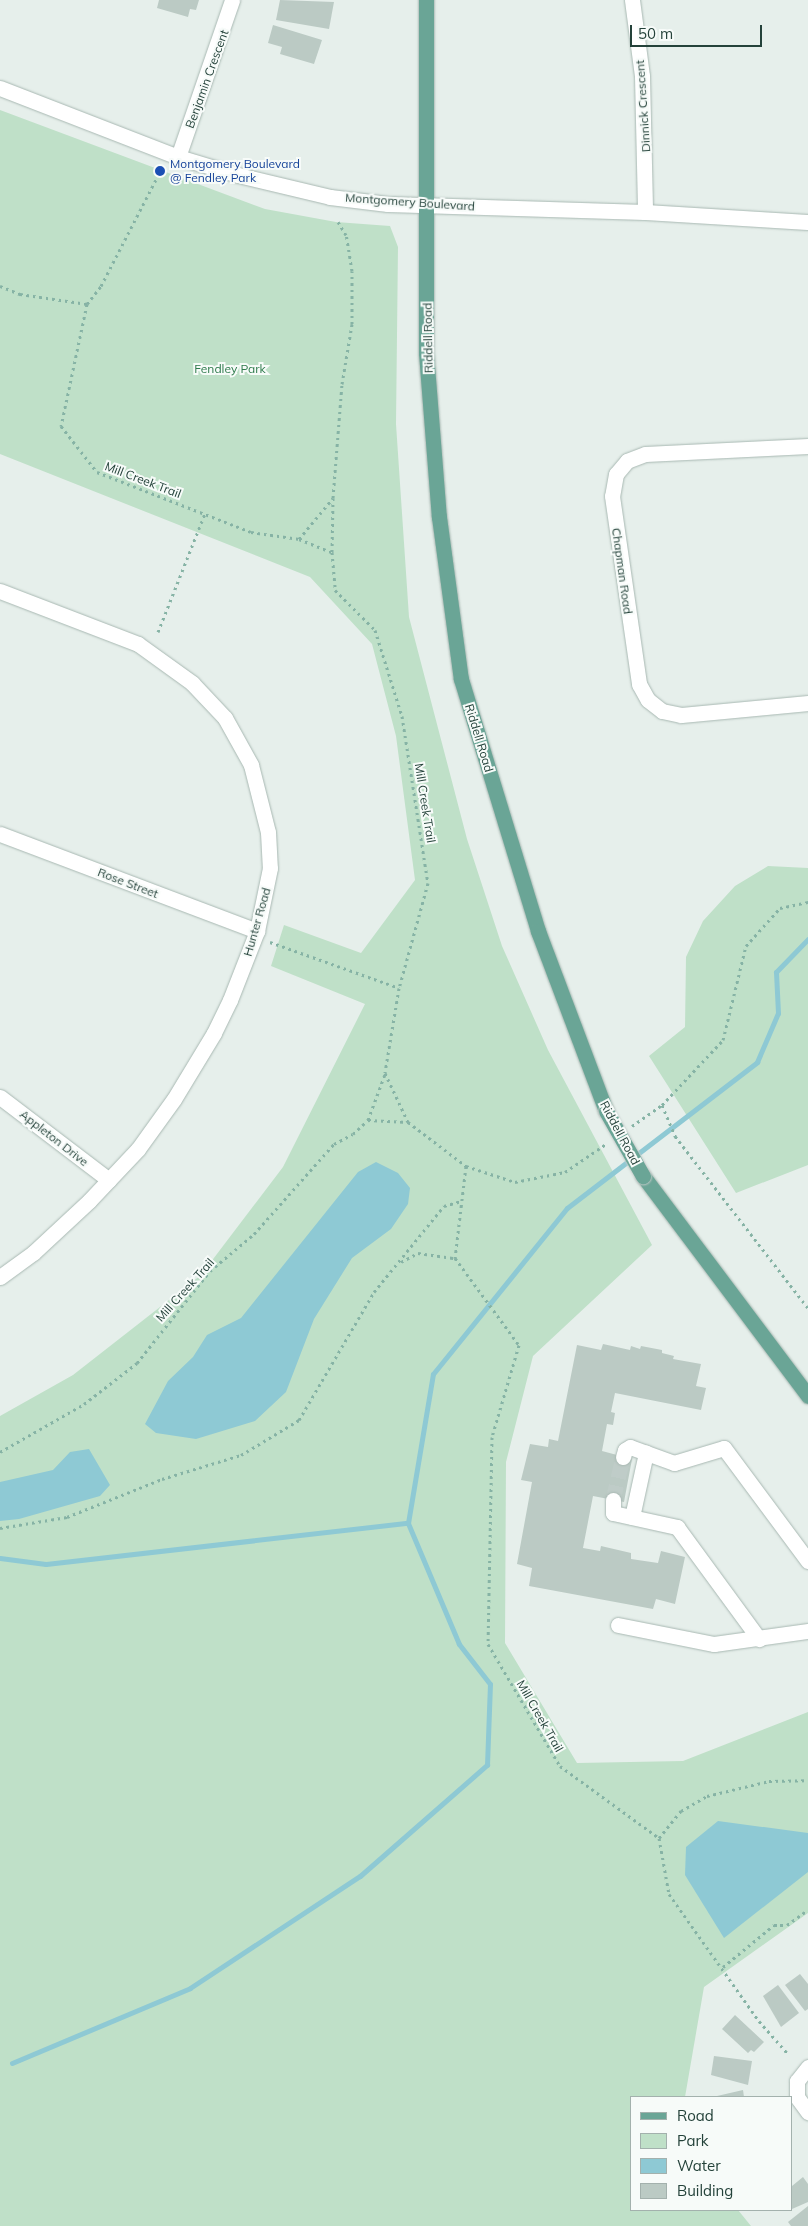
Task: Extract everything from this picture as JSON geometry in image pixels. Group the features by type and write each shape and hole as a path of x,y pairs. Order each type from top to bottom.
{"main road":[{"name":"Riddell Road","path":"426,0 426,353 439,517 461,679 538,931 606,1111 643,1176 808,1396"}],"street":[{"name":"Benjamin Crescent","path":"178,157 232,0"},
{"name":"Dinnick Crescent","path":"632,0 642,76 645,212"},
{"name":"Montgomery Boulevard","path":"0,88 178,157 238,175 330,197 427,205 645,212 808,222"},
{"name":"Chapman Road","path":"808,446 645,454 627,461 616,474 612,496 639,684 648,700 662,711 681,715 808,703"},
{"name":"Hunter Road","path":"0,591 138,644 192,682 225,718 251,765 268,832 270,868 256,931 230,1000 199,1059 158,1122 108,1180 33,1253 0,1277"},
{"name":"Rose Street","path":"0,834 256,931"},
{"name":"Appleton Drive","path":"0,1097 108,1180"},
{"path":"623,1456 625,1450 630,1447 674,1463 724,1448 808,1561"},
{"path":"632,1517 646,1453"},
{"path":"613,1500 613,1513 677,1527 759,1639"},
{"path":"618,1625 714,1644 808,1631"},
{"path":"808,2067 797,2081 797,2097 808,2112"}],"path":[{"name":"Mill Creek Trail","path":"162,168 101,286 87,304 61,426 97,472 250,532 299,539 332,552"},
{"name":"Mill Creek Trail","path":"0,1452 84,1404 137,1363 210,1272 254,1234 317,1159 368,1120 386,1073 399,988 428,883 420,818 402,716 375,630 335,590 332,552 333,498 342,384 352,324 352,271 346,235 338,220"},
{"path":"0,286 20,294 87,304"},
{"path":"299,539 333,498"},
{"path":"158,632 205,513"},
{"path":"630,1127 662,1105 723,1040 746,946 780,908 808,902"},
{"path":"270,942 399,988"},
{"path":"386,1073 408,1122 466,1166 516,1182 565,1172 614,1138"},
{"path":"662,1105 669,1117 675,1136 808,1308"},
{"path":"368,1120 408,1122"},
{"path":"400,1262 418,1254 455,1258 460,1201 466,1166"},
{"path":"0,1528 10,1529 67,1517 162,1479 241,1455 273,1438 299,1420 374,1292 444,1206 460,1201"},
{"name":"Mill Creek Trail","path":"455,1258 520,1345 492,1437 488,1644 560,1766 659,1838"},
{"path":"789,2055 759,2020 670,1894 659,1838 681,1811 707,1796 770,1781 808,1780"},
{"path":"723,1967 774,1925 787,1924 808,1910"}],"green space":[{"name":"Fendley Park","path":"0,110 265,209 336,222 390,226 398,247 396,424 409,617 467,839 502,946 548,1050 652,1245 533,1356 506,1462 505,1643 577,1763 683,1761 808,1712 808,1913 704,1987 685,2096 630,2096 630,2211 739,2211 751,2226 0,2226 0,1416 73,1375 201,1275 283,1167 365,1004 271,966 284,925 361,953 415,880 396,736 372,644 310,577 0,454"},
{"path":"768,866 808,868 808,1165 736,1193 649,1056 685,1027 686,957 703,921 735,886"}],"water":[{"path":"376,1162 398,1173 410,1188 408,1204 391,1229 352,1258 314,1319 286,1392 255,1421 196,1439 156,1433 145,1424 168,1381 193,1357 207,1335 241,1318 358,1172"},
{"path":"89,1449 110,1485 100,1496 19,1519 0,1521 0,1482 53,1470 70,1452"},
{"path":"718,1821 808,1833 808,1872 724,1938 685,1875 686,1847"}],"building":[{"path":"159,0 199,0 196,10 190,9 188,17 157,8"},
{"path":"280,0 334,2 329,29 276,20"},
{"path":"273,25 322,40 314,64 280,54 282,47 268,43"},
{"path":"603,1344 630,1350 631,1346 640,1349 641,1346 662,1350 662,1353 674,1356 673,1359 701,1364 696,1386 706,1388 701,1410 615,1393 611,1412 615,1413 613,1425 607,1424 602,1451 632,1459 624,1502 593,1496 583,1548 600,1551 601,1546 631,1553 631,1559 658,1563 661,1551 685,1557 675,1604 656,1599 653,1609 529,1586 532,1568 517,1564 532,1482 521,1480 530,1444 548,1447 549,1439 558,1441 577,1345 601,1350"},
{"path":"800,1974 808,1984 808,2009 805,2011 785,1985"},
{"path":"778,1985 799,2013 781,2027 763,1996"},
{"path":"735,2015 764,2042 754,2052 751,2050 748,2053 722,2029"},
{"path":"714,2056 752,2061 748,2085 711,2075"},
{"path":"743,2090 744,2096 717,2096"},
{"path":"803,2177 808,2184 808,2202 793,2209 793,2185"},
{"path":"808,2206 808,2226 791,2226 788,2222"}],"waterway":[{"path":"12,2063 190,1988 360,1876 487,1765 490,1684 459,1644 408,1523 433,1374 567,1208 757,1062 778,1013 776,972 808,939"},
{"path":"0,1558 46,1564 408,1523"}],"tunnel":[{"path":"613,1500 623,1457"}],"place":[{"name":"Montgomery Boulevard @ Fendley Park","path":"160,171"}]}
